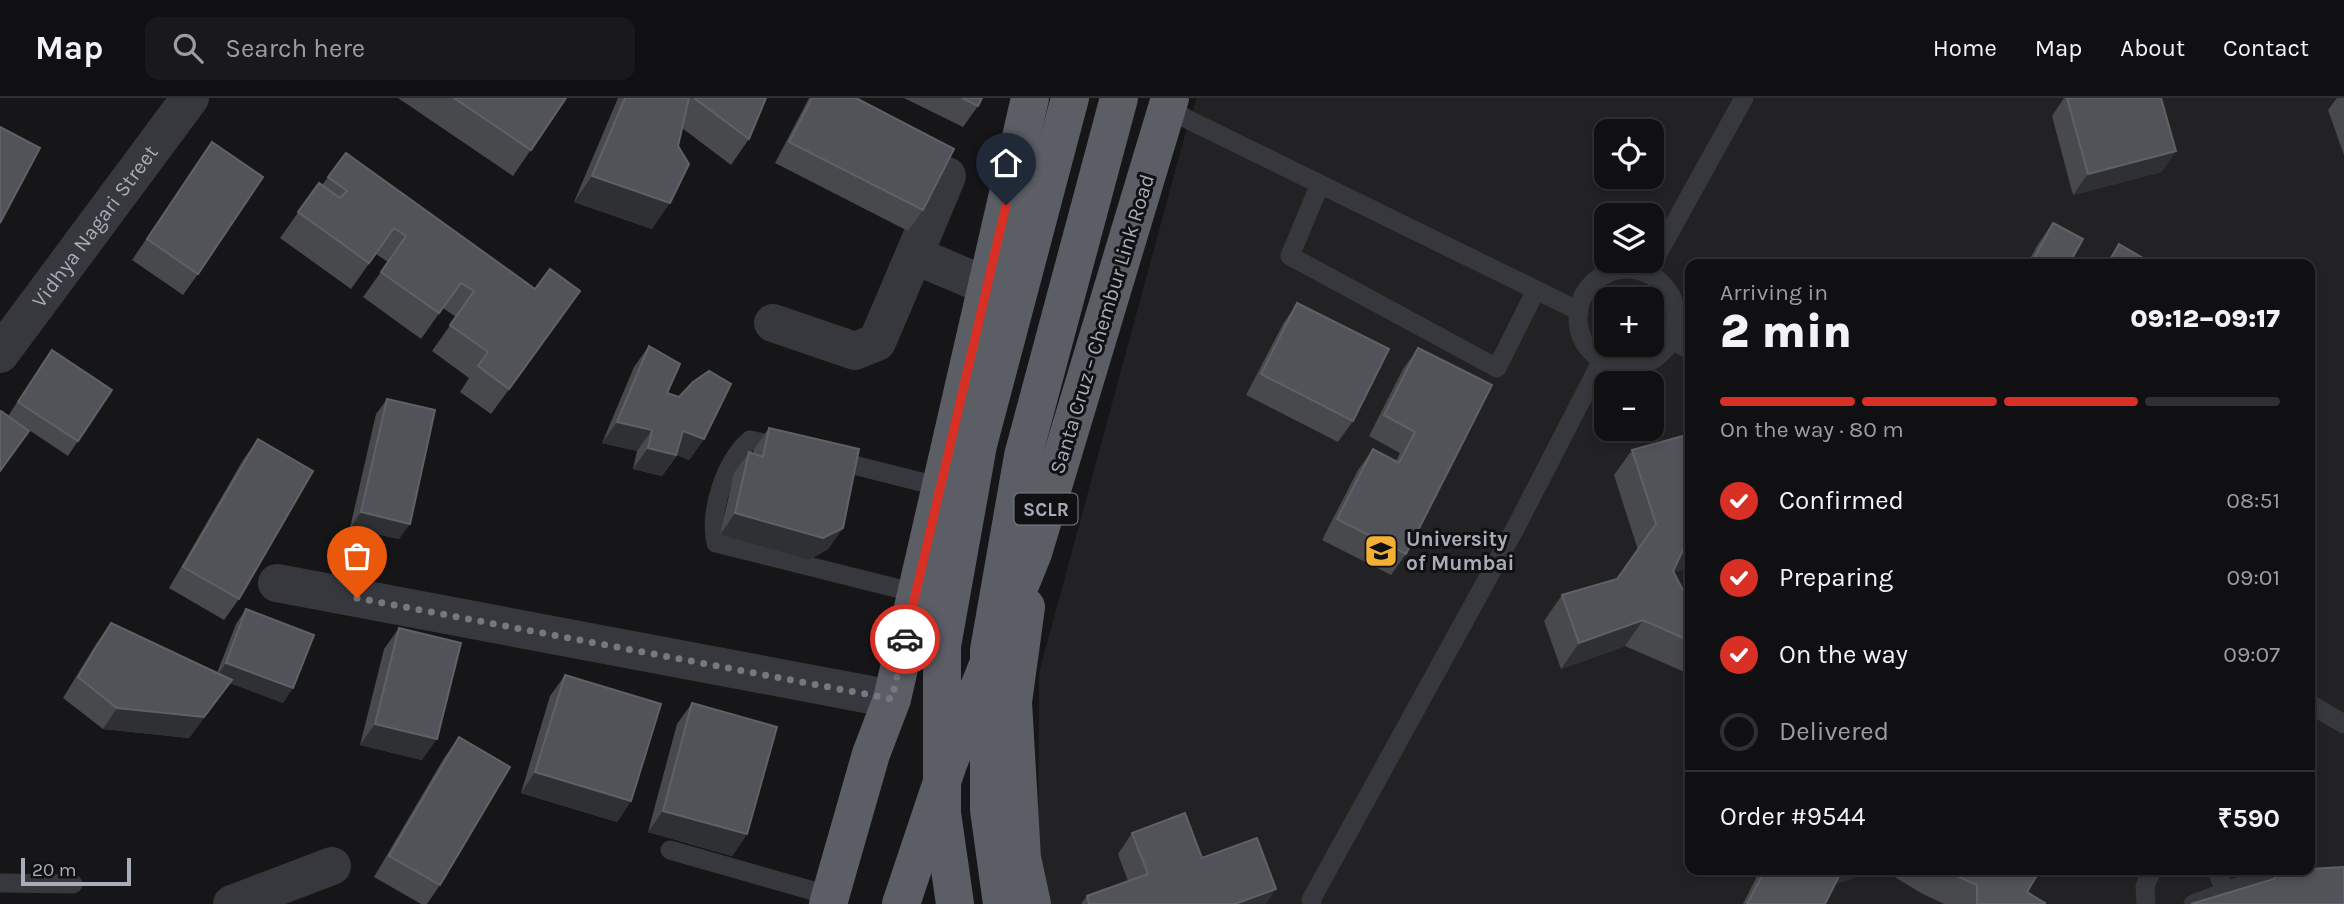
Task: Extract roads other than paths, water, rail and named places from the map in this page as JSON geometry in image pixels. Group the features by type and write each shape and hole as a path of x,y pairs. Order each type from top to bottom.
{"highway":[{"path":"829,900 871,754 892,699 1030,98"},
{"path":"955,904 942,813 942,646 978,445 1070,98"},
{"path":"1002,904 989,810 989,650 1023,456 1119,98"},
{"name":"Santa Cruz – Chembur Link Road","path":"901,904 948,764 1033,553 1162,101"},
{"path":"1032,904 1022,858 1013,702 1033,553"},
{"path":"921,904 934,814 948,764"}],"street":[{"name":"Vidhya Nagari Street","path":"0,354 190,98"},
{"path":"774,323 855,351 877,342 947,176"},
{"path":"914,255 987,286"},
{"path":"277,583 892,699"},
{"path":"232,904 275,897 332,866"}],"lane":[{"path":"1664,242 1744,98"},
{"path":"1162,101 1189,120 1579,311"},
{"path":"1320,184 1290,256 1497,368 1536,290"},
{"path":"1608,273 1588,287 1580,302 1577,319 1581,335 1589,350 1602,360 1618,366 1635,367 1649,362 1662,352 1671,339 1675,325 1675,309 1670,294 1660,282 1647,273"},
{"path":"1671,339 1685,347"},
{"path":"1312,904 1311,900 1516,527 1602,360"},
{"path":"916,593 716,543 713,527 725,474 739,450 750,440 941,487"},
{"path":"2315,707 2344,724"},
{"path":"670,850 829,900"},
{"path":"2146,904 2145,886 2150,875"},
{"path":"2219,875 2225,891"},
{"path":"2193,904 2268,875"},
{"path":"0,883 74,884"}],"place":[{"name":"University of Mumbai","path":"1381,551"}]}
